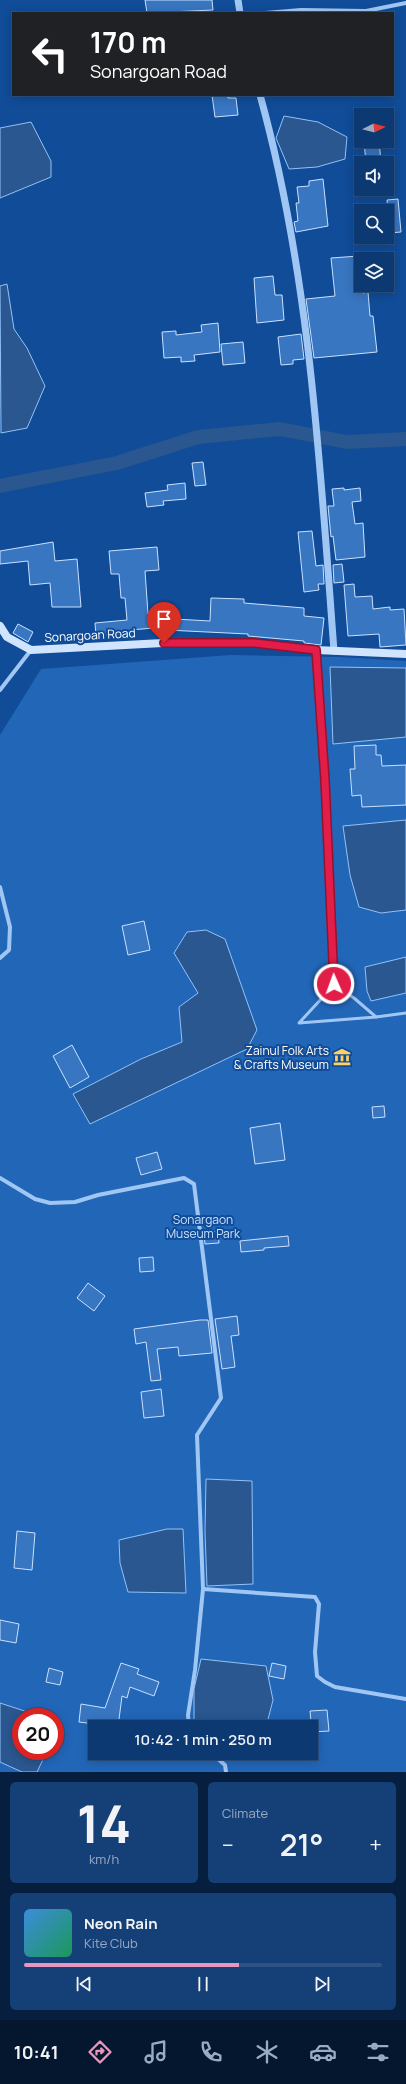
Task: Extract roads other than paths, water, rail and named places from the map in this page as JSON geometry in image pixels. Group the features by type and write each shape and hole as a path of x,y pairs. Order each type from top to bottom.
{"main road":[{"name":"Sonargoan Road","path":"0,626 7,637 31,650 204,642 255,643 316,650 406,654"}],"street":[{"path":"238,0 240,12"},
{"path":"276,12 300,10 366,11 406,3"},
{"path":"260,96 276,151 295,256 316,426 334,650"},
{"path":"0,690 31,650"},
{"path":"0,887 10,927 9,950 0,958"},
{"path":"0,1178 35,1199 50,1203 75,1202 98,1195 184,1178 194,1184 221,1398 197,1435 203,1589 188,1720"},
{"path":"203,1589 315,1597 319,1604 315,1652 317,1676 325,1682 335,1686 406,1699"},
{"path":"219,1760 225,1765 226,1772"}],"lane":[{"path":"316,650 325,780 334,984 299,1024 406,1013"},
{"path":"334,984 354,998 376,1017"}],"waterway":[{"path":"0,486 117,463 198,437 280,429 347,442 406,439"}],"place":[{"name":"Zainul Folk Arts & Crafts Museum","path":"342,1057"}],"park label":[{"name":"Sonargaon Museum Park","path":"203,1226"}]}
